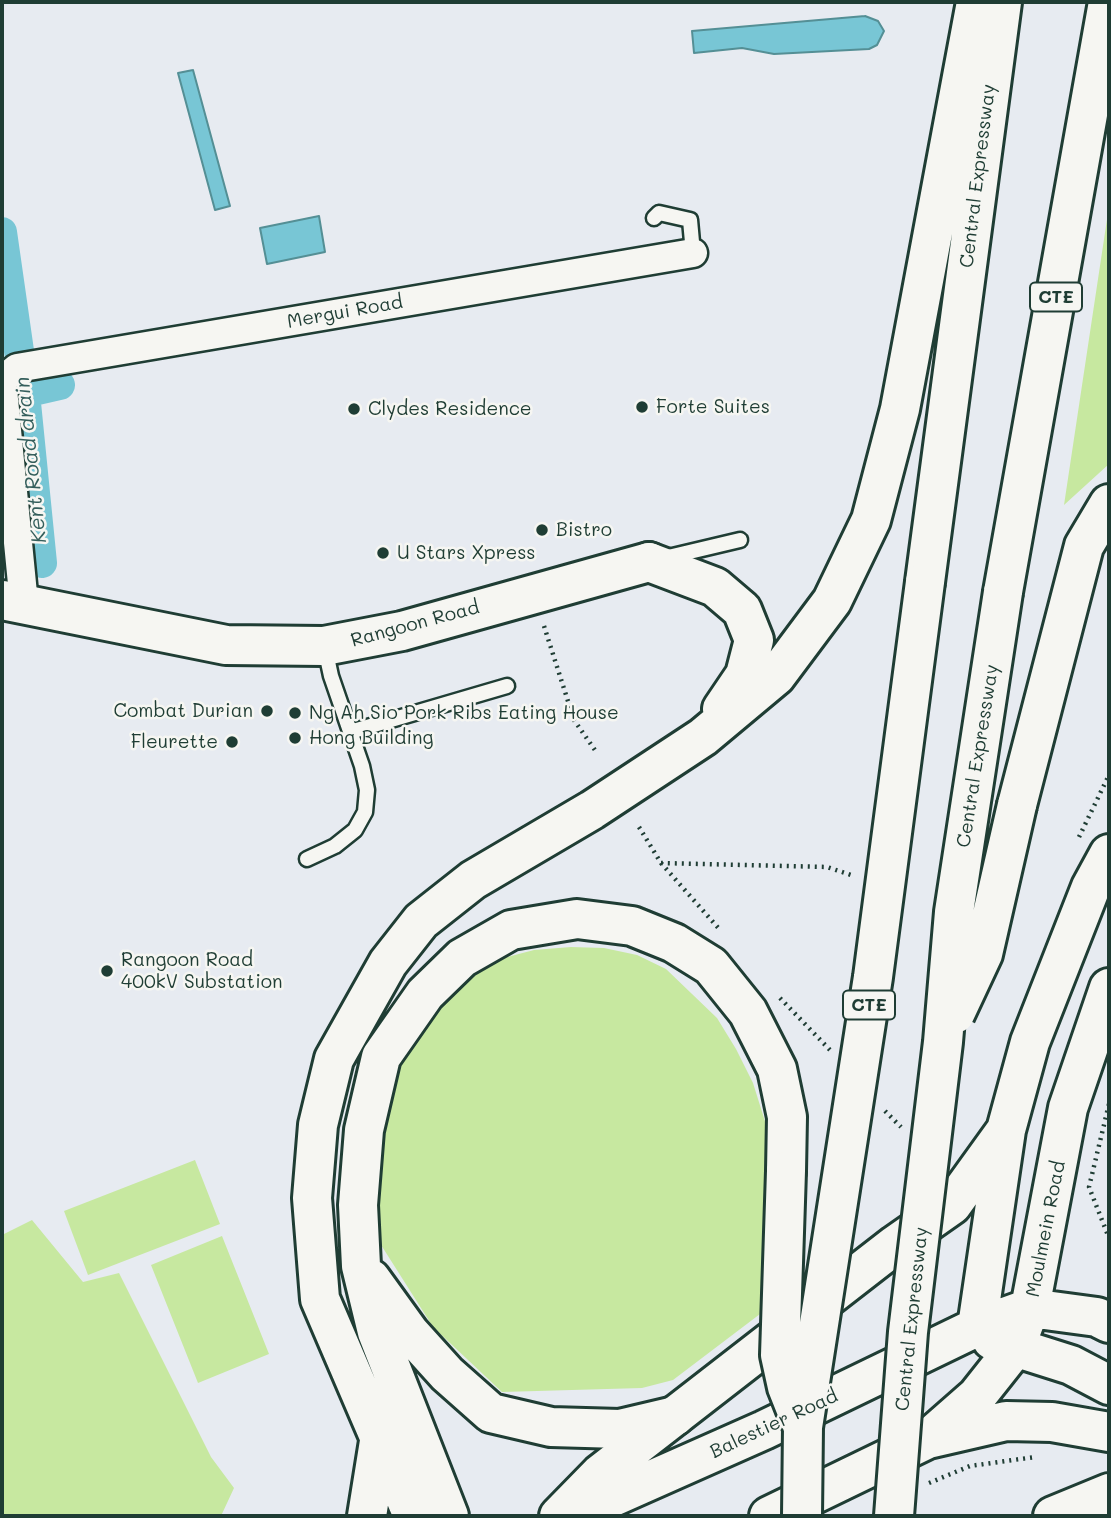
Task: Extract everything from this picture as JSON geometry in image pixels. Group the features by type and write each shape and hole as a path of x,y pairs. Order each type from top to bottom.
{"main road":[{"path":"413,1516 320,1298 312,1198 318,1125 334,1059 388,963 421,921 473,880 592,810 703,737 776,676 831,600 871,520 900,409 976,2"},
{"name":"Central Expressway","path":"802,1516 803,1427 873,977 1002,2"},
{"name":"Central Expressway","path":"894,1516 908,1332 943,1042 954,912 1003,592 1108,2"},
{"path":"943,1042 983,954 1017,805 1084,546 1109,503"},
{"path":"649,562 715,587 742,610 754,640 745,675 703,737"},
{"name":"Rangoon Road","path":"13,602 226,645 324,646 402,631 532,592 649,562"},
{"path":"1109,854 1091,887 1030,1042 1006,1130 977,1327 993,1341 1071,1365 1109,1385"},
{"path":"449,1516 377,1332 361,1266 358,1205 364,1130 381,1057 434,985 462,958 511,930 577,919 632,926 674,943 711,966 748,1012 778,1069 787,1117 780,1355 787,1387 803,1427"},
{"name":"Moulmein Road","path":"928,1439 977,1396 1015,1348 1030,1308 1068,1108 1109,988"},
{"path":"559,1516 600,1474 895,1245 952,1205 1006,1130"},
{"path":"361,1266 410,1333 447,1374 491,1413 551,1427 620,1429 675,1416"},
{"name":"Balestier Road","path":"570,1516 764,1430 977,1327 1030,1308 1097,1317 1109,1323"},
{"path":"769,1516 928,1439 1006,1421 1052,1422 1109,1432"},
{"path":"367,1516 380,1435"},
{"path":"1053,1516 1109,1493"}],"street":[{"name":"Mergui Road","path":"7,376 57,363 693,253"},
{"path":"7,376 13,602"}],"lane":[{"path":"654,218 659,213 690,220 693,253"},
{"name":"Rangoon Road","path":"649,562 740,540"},
{"path":"307,859 335,846 355,830 365,812 367,790 324,646"},
{"path":"350,732 507,686"}],"path":[{"path":"532,592 574,720 597,753"},
{"path":"639,827 661,863 729,940"},
{"path":"661,863 827,867"},
{"path":"779,996 833,1054"},
{"path":"878,1104 904,1130"},
{"path":"1109,1104 1089,1187 1109,1238"},
{"path":"922,1486 970,1466 1037,1457"}],"green space":[{"path":"1109,206 1109,464 1064,505"},
{"path":"604,948 637,955 666,969 717,1018 736,1049 753,1083 768,1131 764,1311 673,1380 642,1388 502,1392 433,1327 376,1237 376,1129 397,1069 423,1021 453,986 496,960 534,950"},
{"path":"195,1160 220,1224 88,1275 64,1211"},
{"path":"32,1220 83,1282 119,1273 211,1457 234,1488 221,1516 2,1516 2,1235"},
{"path":"222,1236 269,1354 198,1383 151,1265"}],"water":[{"path":"865,16 878,21 884,31 877,45 869,49 774,54 742,48 694,53 692,31"},
{"path":"193,70 230,206 215,210 178,73"},
{"path":"319,216 325,252 267,264 260,228"}],"waterway":[{"name":"Kent Road drain","path":"2,232 25,393 42,563"},
{"path":"25,393 60,385"}],"place":[{"name":"Forte Suites","path":"642,407"},
{"name":"Clydes Residence","path":"354,409"},
{"name":"Bistro","path":"542,530"},
{"name":"U Stars Xpress","path":"383,553"},
{"name":"Combat Durian","path":"267,711"},
{"name":"Ng Ah Sio Pork Ribs Eating House","path":"295,713"},
{"name":"Hong Building","path":"295,738"},
{"name":"Fleurette","path":"232,742"},
{"name":"Rangoon Road 400kV Substation","path":"107,971"}]}
